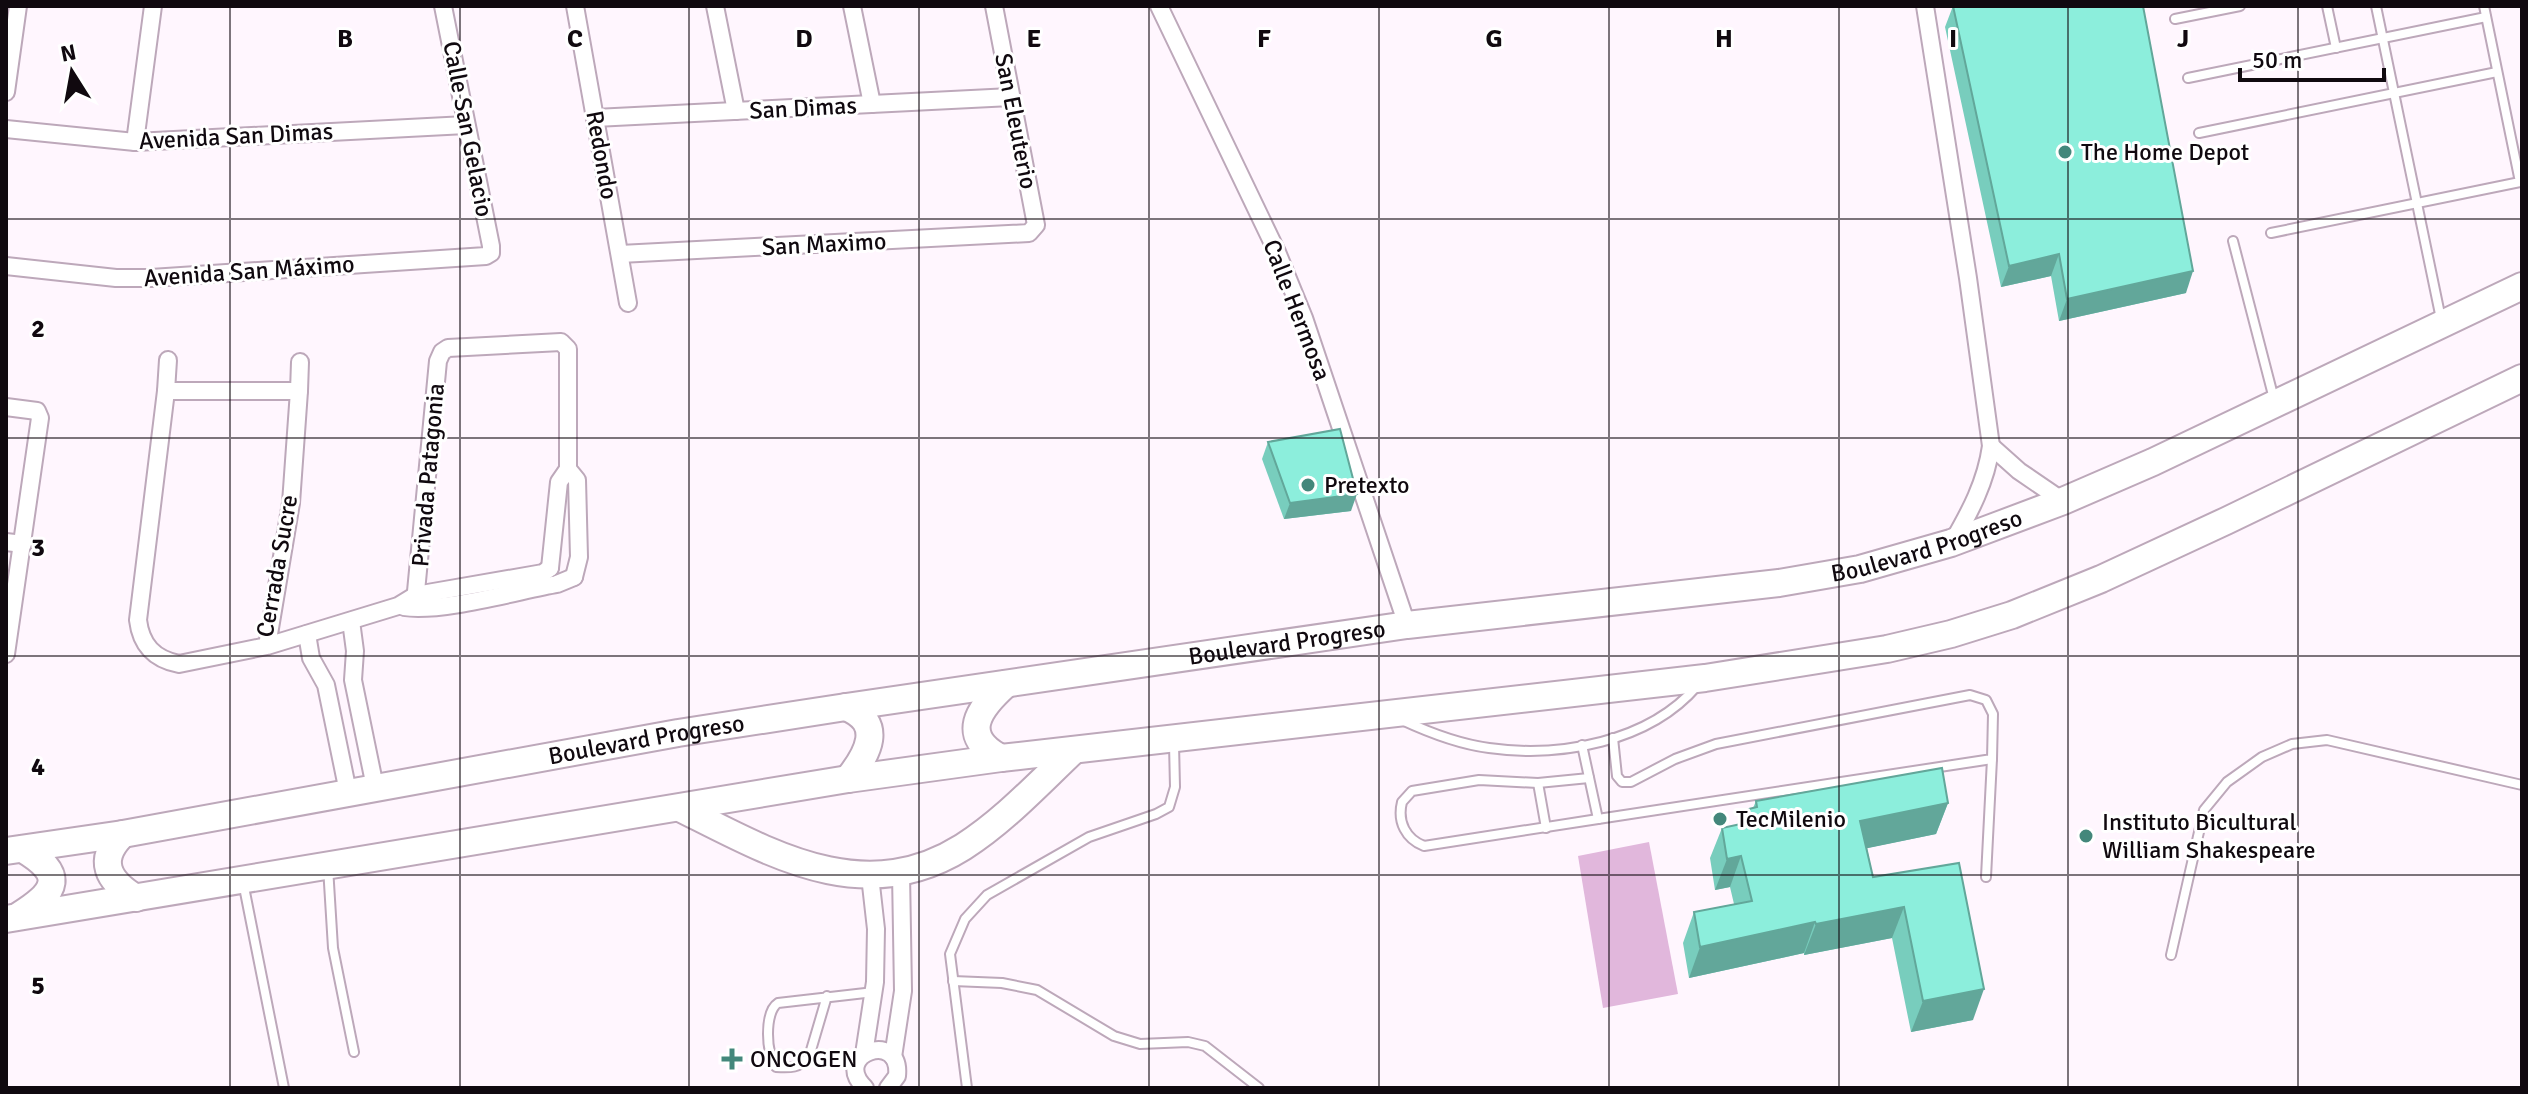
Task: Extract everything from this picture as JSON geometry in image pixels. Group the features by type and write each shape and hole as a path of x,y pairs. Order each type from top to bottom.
{"main road":[{"name":"Boulevard Progreso","path":"15,850 123,834 678,733 846,707 1407,625 1779,583 1860,569 1951,543 2063,501 2522,286"},
{"path":"12,918 848,779 1001,758 1705,678 1887,649 2012,615 2101,579 2522,378"},
{"path":"1001,758 986,750 976,736 982,708 1006,684"},
{"path":"846,707 858,712 866,722 869,738 867,752 848,779"},
{"path":"680,808 792,861 828,872 870,876 901,873 940,860 964,846 996,822 1074,750"},
{"path":"123,834 113,843 108,855 108,869 113,881 136,898"},
{"path":"12,918 48,894 52,881 44,861 15,850"}],"street":[{"path":"6,92 18,6"},
{"path":"135,142 153,6"},
{"name":"Calle San Gelacio","path":"443,6 491,253"},
{"name":"Redondo","path":"575,6 628,303"},
{"path":"715,6 736,111"},
{"path":"852,6 872,104"},
{"name":"San Eleuterio","path":"994,6 1036,225 1029,233"},
{"name":"Calle Hermosa","path":"1159,6 1277,252 1299,305 1407,625"},
{"path":"1925,6 1991,446 1988,469 1971,510 1951,543"},
{"name":"San Dimas","path":"595,118 1011,97"},
{"name":"Avenida San Dimas","path":"6,129 135,142 466,125"},
{"name":"San Maximo","path":"620,254 1029,233"},
{"name":"Avenida San Máximo","path":"6,266 116,278 151,278 486,256 491,253"},
{"name":"Privada Patagonia","path":"410,603 438,361 448,348 561,342 568,349 568,469 559,482 550,568"},
{"name":"Cerrada Sucre","path":"168,360 138,620 146,646 158,656 179,664 267,646 291,503 300,362"},
{"path":"166,391 299,391"},
{"path":"6,407 39,414 14,543 6,653"},
{"path":"1991,446 2019,471 2063,501"},
{"name":"Privada Patagonia","path":"568,469 577,480 579,557 574,577"},
{"path":"267,646 410,603 543,573 550,568 574,577"},
{"path":"410,603 545,586 574,577"},
{"path":"351,621 355,651 353,680 375,787"},
{"path":"307,634 311,658 326,685 348,792"},
{"path":"326,685 353,680"},
{"path":"888,1088 897,1076 893,1057 903,991 901,873"},
{"path":"859,1085 856,1065 864,1054 874,992 876,929 870,876"},
{"path":"864,1054 876,1050 893,1057"}],"lane":[{"path":"2175,19 2240,6"},
{"path":"2327,6 2336,48"},
{"path":"2376,6 2442,323"},
{"path":"2271,233 2520,182 2484,6"},
{"path":"2188,78 2486,17"},
{"path":"2199,133 2497,72"},
{"path":"2233,241 2275,403"},
{"path":"1390,715 1428,732 1489,749 1524,751 1582,745 1647,727 1685,700 1705,678"},
{"path":"1613,738 1617,776 1622,782 1631,782 1675,759 1716,744 1970,695 1979,696 1986,700 1993,714 1986,877"},
{"path":"967,1088 950,954 965,919 987,895 1089,837 1169,807 1175,787 1174,739"},
{"path":"2171,955 2204,810 2227,782 2262,757 2292,744 2327,740 2522,785"},
{"path":"1582,745 1598,819"},
{"path":"1589,778 1538,783 1493,779 1412,791 1402,802 1402,827 1413,842 1424,846 1992,759"},
{"path":"1538,783 1546,828"},
{"path":"328,867 333,948 354,1052"},
{"path":"243,881 284,1088"},
{"path":"953,981 1002,983 1037,990 1114,1036 1140,1044 1188,1042 1205,1046 1259,1088"},
{"path":"827,996 809,1057 793,1068 776,1067 769,1050 769,1013 772,1006 827,996 874,992"}],"shaded area":[{"path":"1649,842 1678,994 1603,1008 1578,856"}],"building":[{"name":"The Home Depot","path":"1953,6 2143,6 2193,271 2067,299 2059,254 2009,266"},
{"name":"Pretexto","path":"1340,429 1357,494 1290,503 1268,442"},
{"path":"1942,768 1948,803 1860,821 1873,877 1959,863 1984,989 1923,1001 1904,907 1815,922 1700,947 1694,912 1752,901 1741,856 1727,859 1722,828 1750,822 1745,810 1757,807 1756,801"}],"place":[{"name":"The Home Depot","path":"2065,152"},
{"name":"Pretexto","path":"1308,485"},
{"name":"TecMilenio","path":"1720,819"},
{"name":"Instituto Bicultural William Shakespeare","path":"2086,836"},
{"name":"ONCOGEN","path":"732,1059"}]}
